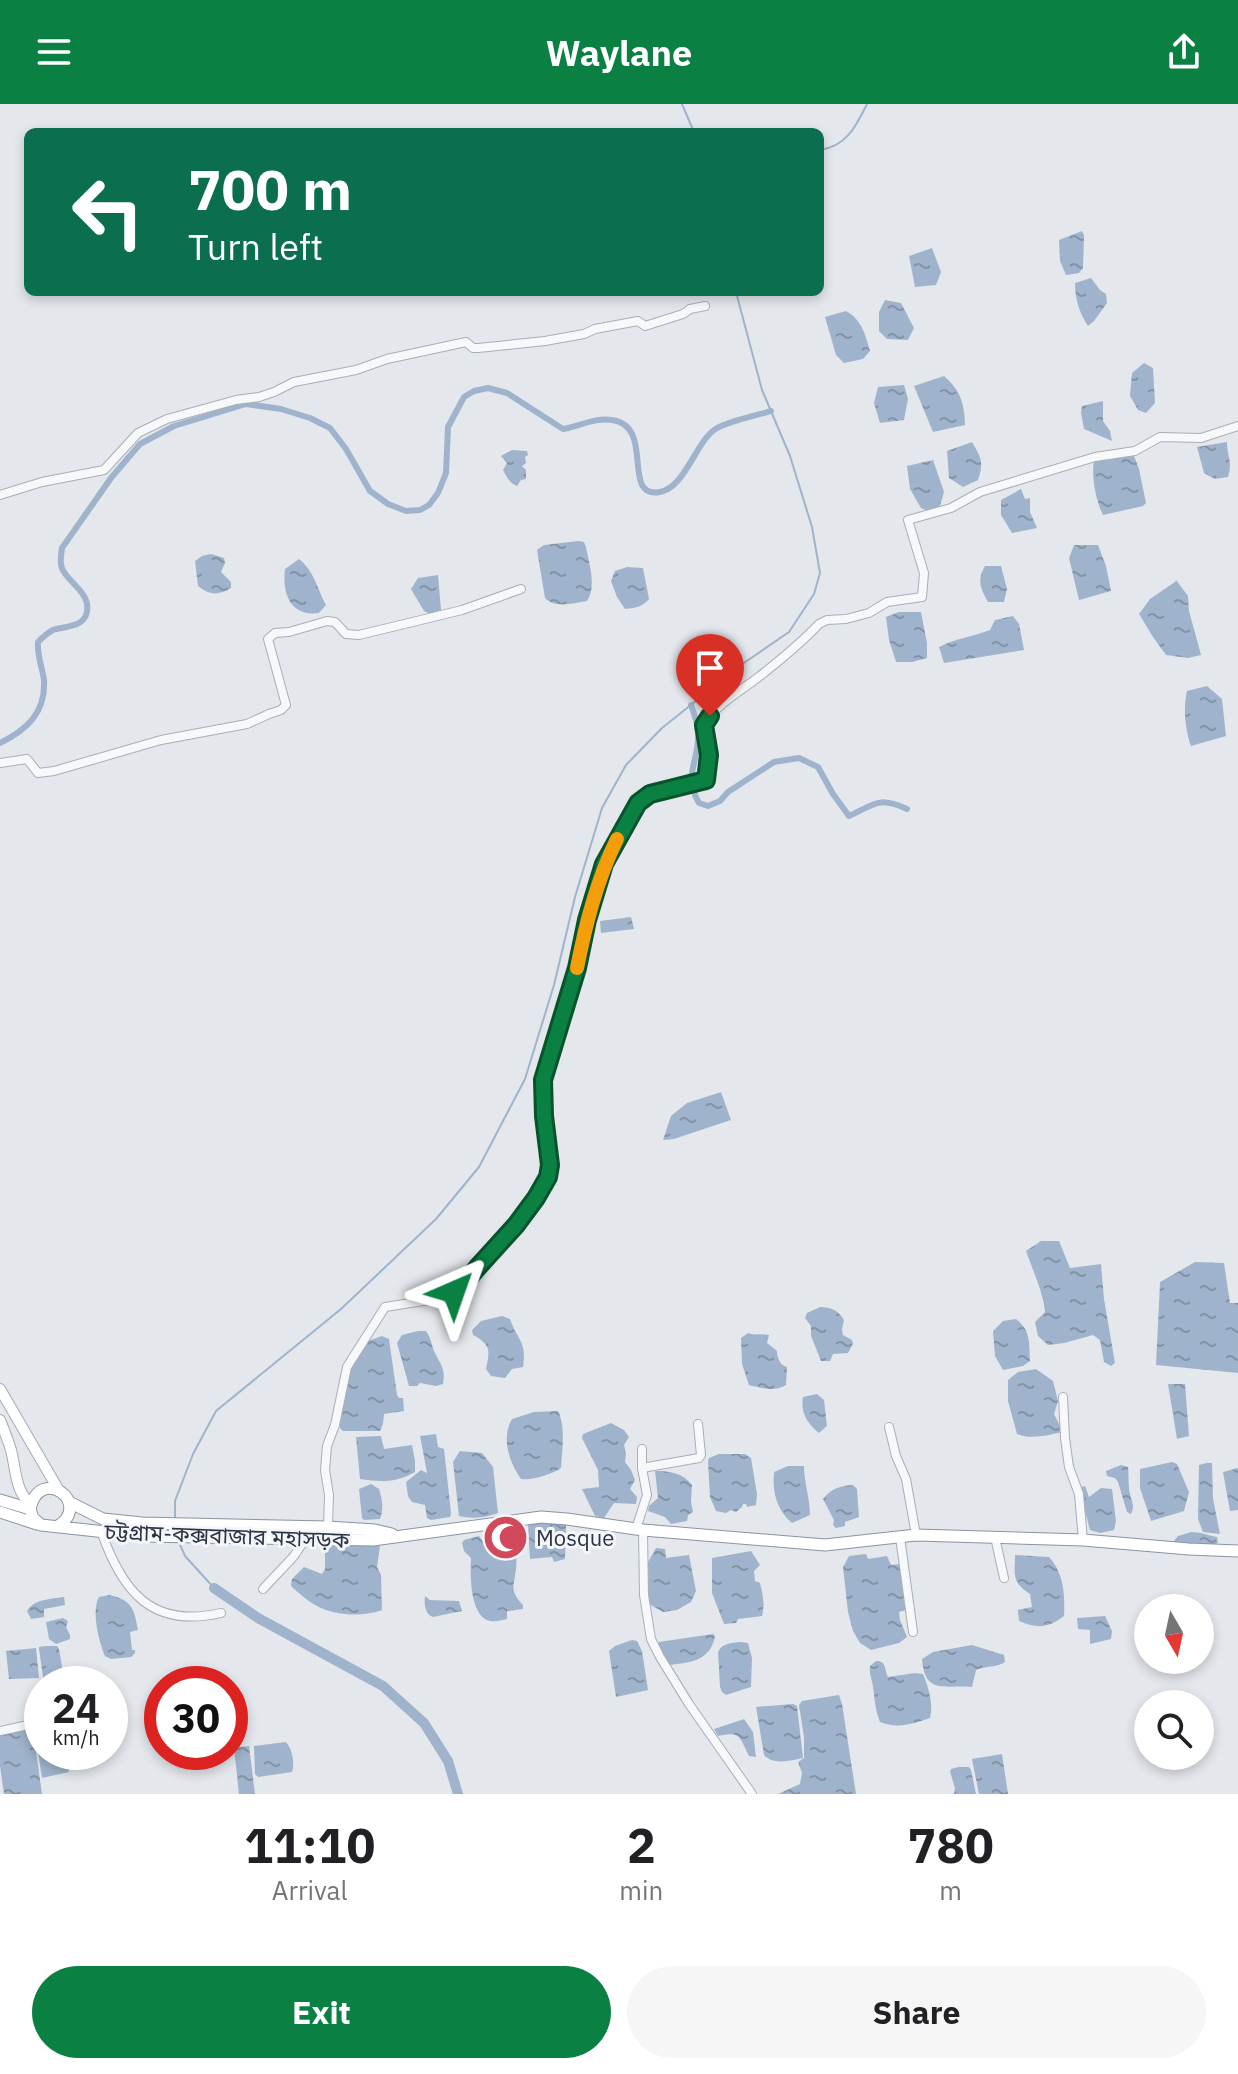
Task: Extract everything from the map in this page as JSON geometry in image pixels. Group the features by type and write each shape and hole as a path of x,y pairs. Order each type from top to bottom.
{"highway":[{"path":"0,1512 41,1525 58,1526 69,1514 69,1502 58,1489 51,1488 35,1495 30,1506 33,1518 41,1525"},
{"path":"0,1500 30,1506"},
{"name":"চট্টগ্রাম-কক্সবাজার মহাসড়ক","path":"69,1502 103,1519 306,1539 373,1540 541,1517 640,1530 825,1545 916,1535 1083,1540 1238,1551"},
{"name":"চট্টগ্রাম-কক্সবাজার মহাসড়ক","path":"58,1526 143,1536 206,1530 328,1527 375,1530 396,1536"}],"main road":[{"path":"0,1389 58,1489"},
{"path":"0,1420 23,1498 30,1506"}],"street":[{"path":"0,495 42,482 104,470 138,433 167,419 236,400 259,397 294,382 466,342 478,348 545,341 638,321 646,326 705,306"},
{"path":"328,1527 327,1446 335,1425 347,1367 385,1307 442,1298 463,1285 516,1225 548,1177 550,1165 543,1080 604,864 638,803 650,794 706,780 709,755 704,725 710,716 819,624 869,613 887,602 922,597 924,573 908,520 951,508 980,492 1095,457 1135,451 1160,437 1201,438 1238,426"},
{"path":"0,763 27,759 38,773 54,771 161,740 247,724 286,705 268,639 275,633 327,621 335,622 346,634 359,635 462,610 521,589"},
{"path":"1063,1397 1069,1467 1079,1494 1083,1540"},
{"path":"642,1468 699,1458 698,1424"},
{"path":"889,1427 906,1479 916,1535"},
{"path":"642,1449 647,1495 640,1530 644,1595 651,1639 689,1704 752,1794"},
{"path":"263,1589 294,1556 312,1527"},
{"path":"101,1531 118,1574 154,1610 194,1618 221,1613"},
{"path":"900,1537 913,1632"},
{"path":"995,1537 1004,1578"},
{"path":"0,1731 24,1726"}],"water":[{"path":"1082,231 1083,268 1079,273 1066,275 1060,261 1059,240"},
{"path":"932,248 941,272 936,285 915,287 909,256"},
{"path":"1091,278 1106,294 1107,303 1088,326 1078,305 1075,283"},
{"path":"885,300 901,303 914,328 908,340 887,339 879,331 879,312"},
{"path":"846,311 859,323 870,351 863,359 844,363 836,355 825,317"},
{"path":"1144,363 1153,368 1155,403 1146,413 1138,410 1130,396 1132,373"},
{"path":"944,376 960,398 965,425 933,432 914,386"},
{"path":"904,385 908,399 904,420 880,423 874,403 878,387"},
{"path":"1103,401 1103,421 1112,441 1084,429 1082,406"},
{"path":"972,442 981,469 978,480 963,487 949,478 947,451"},
{"path":"1227,442 1228,477 1215,479 1204,473 1197,447"},
{"path":"512,450 527,451 528,455 522,466 526,470 526,479 517,486 510,482 504,472 507,463 501,456"},
{"path":"1134,456 1146,503 1103,515 1095,488 1094,461"},
{"path":"933,460 944,492 940,506 928,511 921,508 910,489 907,466"},
{"path":"1021,489 1025,499 1030,498 1030,512 1037,528 1012,533 1001,515 1001,500"},
{"path":"584,542 586,547 592,582 587,601 559,604 549,601 545,598 537,550 544,545"},
{"path":"1074,545 1098,545 1111,591 1079,600 1069,558"},
{"path":"211,554 224,558 221,572 231,582 231,588 218,593 210,593 198,586 195,561"},
{"path":"299,559 312,574 326,605 319,613 301,611 287,595 285,569"},
{"path":"985,566 1001,566 1007,589 1004,602 988,602 985,597 980,580"},
{"path":"627,567 643,568 649,599 638,607 625,609 611,581 615,571"},
{"path":"438,575 441,610 430,614 424,611 411,589 418,578"},
{"path":"1176,580 1188,596 1201,655 1188,658 1166,655 1139,614 1150,599"},
{"path":"899,612 921,612 927,658 896,662 886,617"},
{"path":"1013,616 1019,624 1024,650 944,663 939,647 990,630 995,620"},
{"path":"1207,686 1222,699 1226,736 1191,746 1185,718 1187,691"},
{"path":"631,917 634,929 601,933 600,921"},
{"path":"721,1092 731,1120 663,1140 671,1116 687,1103"},
{"path":"1041,1241 1059,1241 1070,1268 1101,1264 1115,1363 1111,1366 1104,1362 1100,1340 1093,1335 1048,1345 1038,1336 1035,1322 1045,1312 1026,1251"},
{"path":"1195,1262 1224,1263 1230,1303 1238,1303 1238,1373 1156,1365 1160,1282"},
{"path":"820,1307 831,1308 839,1314 844,1320 843,1335 853,1344 848,1353 833,1354 830,1361 821,1361 811,1336 811,1326 805,1318 807,1313"},
{"path":"502,1316 510,1319 524,1352 523,1367 512,1369 505,1378 491,1376 486,1369 488,1349 473,1335 472,1330 481,1321"},
{"path":"1016,1319 1027,1333 1030,1361 1023,1366 1003,1370 995,1356 993,1331 1003,1321"},
{"path":"426,1331 429,1336 443,1370 443,1384 409,1386 397,1343 402,1335"},
{"path":"748,1333 769,1335 767,1343 777,1351 782,1365 787,1367 786,1385 773,1389 749,1385 742,1364 741,1338"},
{"path":"382,1336 389,1339 397,1395 403,1398 404,1411 384,1414 380,1431 343,1431 340,1428 340,1412 348,1368 368,1341"},
{"path":"1036,1369 1053,1381 1058,1401 1054,1414 1063,1432 1034,1437 1017,1434 1008,1401 1008,1380 1018,1372"},
{"path":"1168,1384 1185,1384 1189,1436 1177,1439"},
{"path":"817,1394 824,1400 827,1426 819,1433 811,1426 803,1407 803,1397"},
{"path":"558,1411 563,1431 561,1468 553,1473 521,1479 508,1450 507,1434 512,1419 534,1412"},
{"path":"611,1423 624,1430 629,1437 624,1445 625,1462 635,1480 630,1489 637,1497 636,1504 614,1503 604,1518 595,1516 582,1489 599,1487 598,1470 582,1438 583,1434"},
{"path":"436,1434 438,1447 444,1449 451,1513 450,1517 431,1520 427,1518 425,1505 412,1502 408,1496 406,1482 421,1470 427,1473 420,1436"},
{"path":"381,1436 384,1449 412,1445 415,1472 388,1481 360,1479 356,1437"},
{"path":"460,1451 482,1453 493,1467 498,1513 478,1518 459,1516 453,1462"},
{"path":"719,1454 745,1454 751,1458 756,1505 747,1507 743,1504 736,1512 716,1511 710,1497 708,1462 709,1458"},
{"path":"1172,1462 1177,1464 1189,1492 1184,1511 1151,1521 1140,1488 1140,1469"},
{"path":"1212,1463 1213,1499 1220,1534 1203,1532 1198,1519 1199,1465"},
{"path":"1121,1465 1128,1467 1133,1506 1131,1514 1127,1512 1118,1482 1107,1476 1106,1471"},
{"path":"788,1466 804,1466 810,1509 810,1515 792,1523 779,1507 774,1487 774,1472"},
{"path":"1238,1468 1238,1510 1230,1511 1223,1472"},
{"path":"655,1471 676,1474 692,1485 693,1512 688,1515 687,1521 671,1524 665,1517 648,1511 658,1498"},
{"path":"371,1484 379,1489 381,1515 380,1519 364,1520 359,1489"},
{"path":"853,1485 857,1489 859,1517 836,1528 823,1499 836,1488"},
{"path":"1085,1486 1089,1497 1101,1488 1112,1489 1116,1521 1114,1530 1100,1533 1090,1530 1079,1488"},
{"path":"555,1522 566,1525 565,1559 554,1562 552,1557 530,1559 528,1525"},
{"path":"1191,1532 1217,1537 1218,1543 1209,1546 1173,1542 1178,1536"},
{"path":"479,1536 486,1546 493,1549 516,1549 514,1588 523,1609 507,1611 507,1619 487,1620 481,1616 474,1601 471,1558 464,1551 462,1543"},
{"path":"325,1546 380,1546 377,1567 381,1575 382,1610 358,1614 332,1612 313,1604 291,1586 292,1579 304,1567 322,1574 325,1569"},
{"path":"656,1548 665,1549 666,1558 689,1555 696,1591 691,1602 677,1610 663,1612 649,1604 648,1562"},
{"path":"751,1551 760,1565 754,1571 755,1581 760,1583 763,1596 762,1616 724,1624 712,1593 712,1558"},
{"path":"866,1554 868,1559 887,1556 891,1565 901,1564 906,1610 899,1612 907,1637 899,1643 871,1650 860,1643 853,1631 843,1567 849,1556"},
{"path":"1015,1555 1049,1557 1054,1563 1062,1585 1064,1616 1043,1626 1019,1621 1018,1610 1032,1607 1030,1594 1015,1578"},
{"path":"110,1595 124,1600 133,1611 138,1630 130,1632 132,1650 135,1650 131,1657 111,1659 105,1656 96,1610 99,1597"},
{"path":"425,1596 430,1600 459,1601 462,1611 430,1616 425,1606"},
{"path":"64,1597 65,1605 44,1609 44,1617 31,1619 27,1611 34,1604"},
{"path":"1105,1616 1112,1631 1111,1639 1090,1644 1090,1630 1078,1629 1077,1618"},
{"path":"63,1618 68,1621 66,1627 70,1639 56,1644 49,1639 46,1622"},
{"path":"713,1634 712,1645 703,1656 683,1663 667,1665 658,1644 659,1642"},
{"path":"632,1640 637,1641 642,1651 648,1690 616,1697 609,1651"},
{"path":"748,1643 752,1658 751,1687 726,1695 720,1687 718,1652 724,1645"},
{"path":"972,1645 1004,1655 1005,1662 976,1670 972,1687 938,1686 927,1679 922,1659 933,1652"},
{"path":"57,1646 62,1666 42,1666 39,1647"},
{"path":"36,1648 38,1666 24,1666 24,1678 9,1679 6,1651"},
{"path":"876,1661 884,1664 888,1677 923,1674 931,1702 930,1718 899,1725 880,1722 870,1672 870,1666"},
{"path":"839,1695 856,1794 778,1794 800,1784 802,1773 798,1762 804,1758 804,1737 799,1705 802,1701"},
{"path":"797,1706 803,1758 772,1760 764,1755 756,1707"},
{"path":"744,1719 753,1732 756,1757 749,1756 735,1735 718,1736 714,1729"},
{"path":"24,1730 24,1770 39,1770 42,1794 4,1794 0,1734"},
{"path":"286,1742 292,1756 292,1772 258,1777 255,1774 254,1746"},
{"path":"248,1746 255,1794 239,1794 236,1770 248,1770"},
{"path":"1002,1754 1008,1794 979,1794 972,1759"},
{"path":"959,1767 969,1767 971,1770 976,1794 954,1794 950,1772"},
{"path":"41,1770 69,1770 69,1772 42,1778"}],"waterway":[{"path":"682,104 692,128"},
{"path":"824,149 844,139 867,104"},
{"path":"175,1518 175,1501 193,1454 216,1411 341,1309 436,1219 479,1167 525,1079 602,808 626,765 662,728 741,665 789,632 814,594 820,573 812,527 790,456 762,390 737,296"},
{"path":"0,743 26,726 42,702 44,680 38,642 53,630 80,622 86,615 84,596 62,569 62,548 111,478 140,444 174,426 246,404 281,409 310,418 330,428 370,491 388,504 406,511 420,510 429,505 438,493 446,473 448,427 464,397 474,391 488,388 507,393 563,429 600,420 625,425 636,447 642,485 648,491 660,492 677,482 703,442 717,428 771,411"},
{"path":"691,705 698,731 692,784 699,803 708,806 720,801 728,792 774,762 799,758 818,767 849,816 883,802 907,809"},
{"path":"178,1540 185,1556 214,1588"},
{"path":"214,1588 258,1618 383,1686 424,1723 448,1761 458,1794"}],"slow traffic":[{"path":"577,968 595,892 604,864 617,839"}],"place":[{"name":"Mosque","path":"505,1537"}],"route":[{"path":"454,1292 516,1225 548,1177 545,1067 557,1037 604,864 638,803 650,794 706,780 709,755 704,725 710,716"}]}
